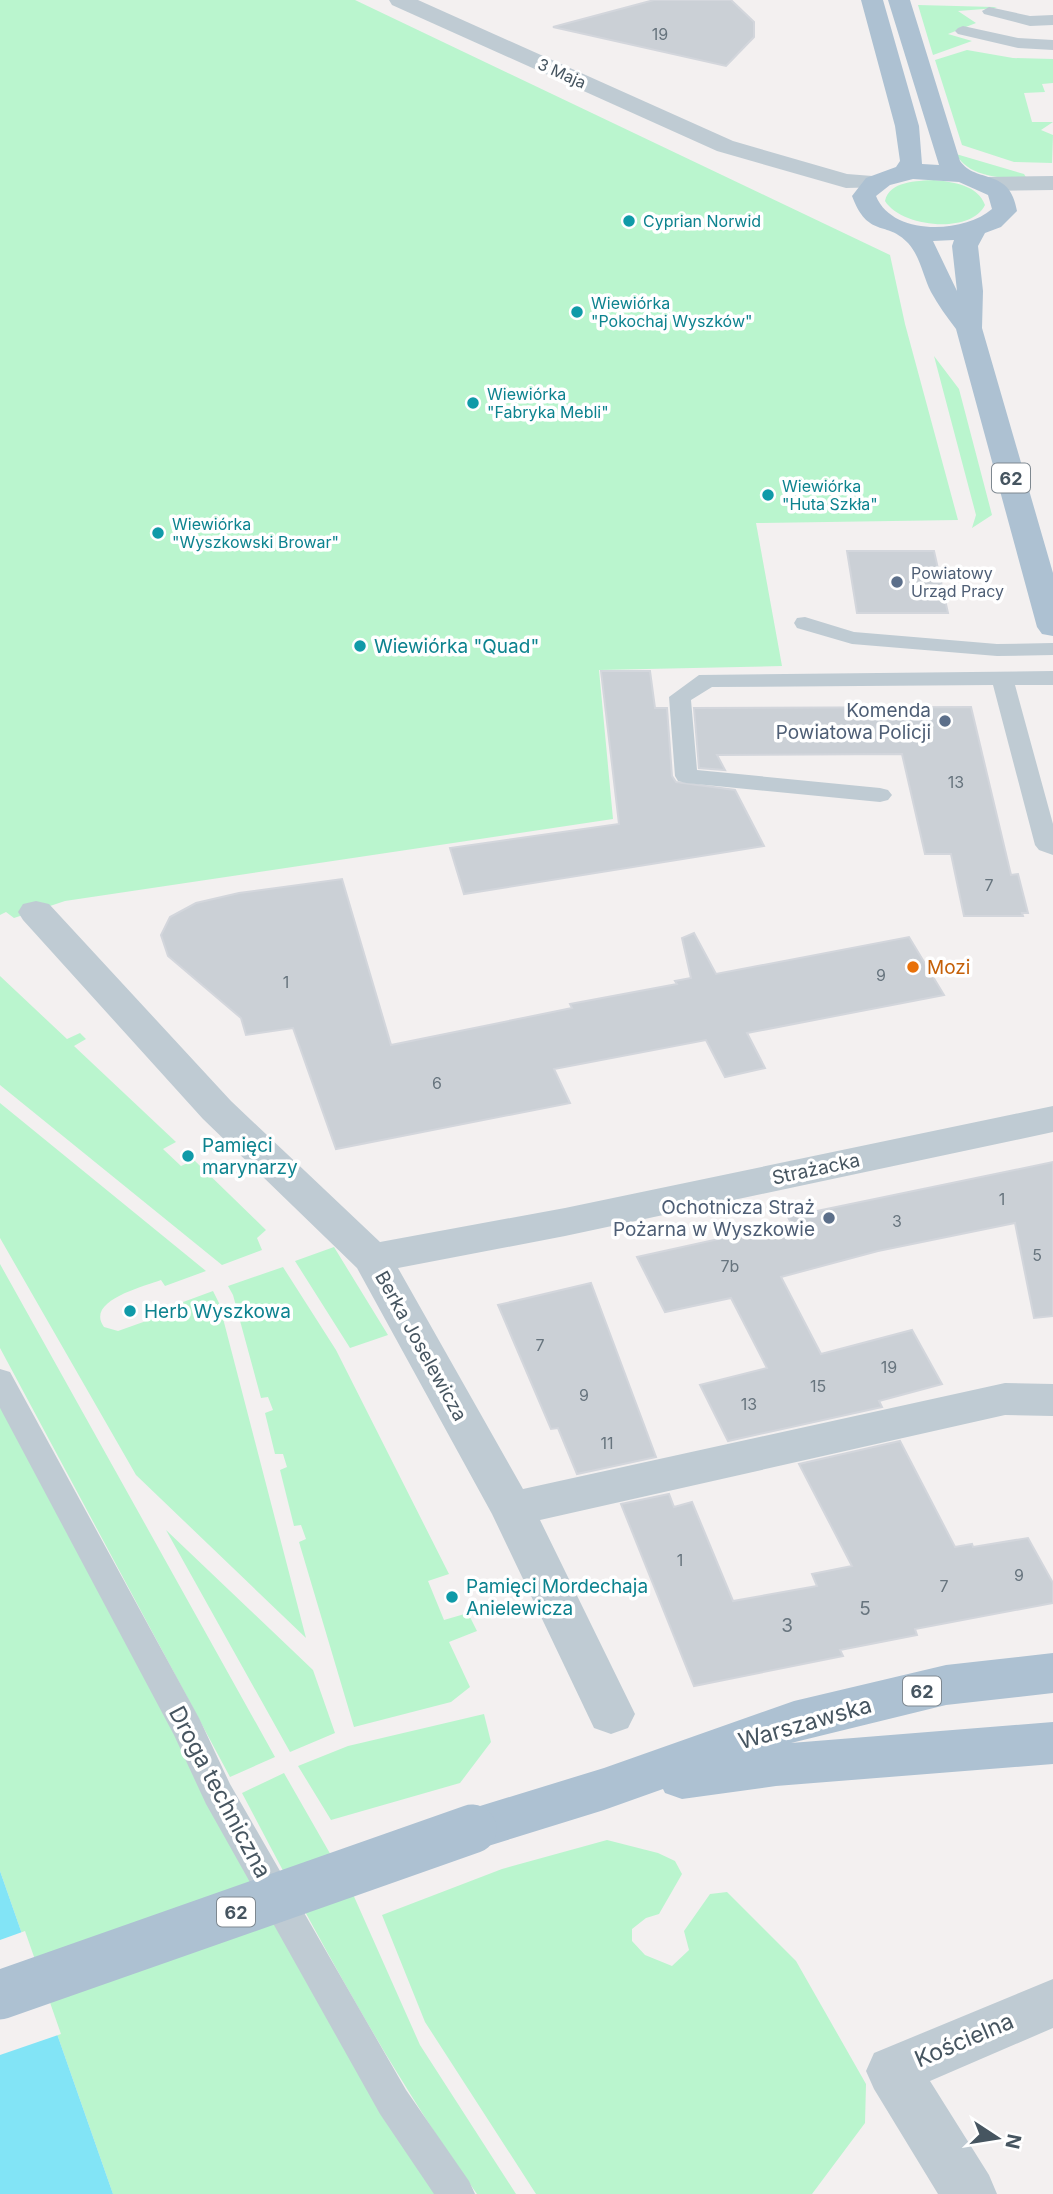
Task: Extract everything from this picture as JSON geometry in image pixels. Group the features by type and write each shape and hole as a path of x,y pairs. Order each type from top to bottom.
{"main road":[{"path":"872,0 906,126 912,161 904,173"},
{"path":"899,0 947,161 957,174"},
{"path":"904,173 957,174 987,184 999,192 1005,201 1004,211 989,225 975,230 942,233 907,229 884,222 864,204 864,195 876,182 904,173"},
{"name":"62","path":"907,229 920,237 946,295 969,328"},
{"name":"62","path":"975,230 968,237 965,246 970,291 969,328 1053,627"},
{"name":"Warszawska","path":"0,1995 472,1829 604,1789 794,1721 946,1685 1053,1673"},
{"name":"Warszawska","path":"604,1789 776,1765 1053,1743"}],"street":[{"name":"3 Maja","path":"400,0 725,146 845,181 876,182"},
{"name":"3 Maja","path":"725,146 746,161 784,179 869,211"},
{"path":"987,184 1053,183"},
{"path":"1004,211 1053,199"},
{"name":"Berka Joselewicza","path":"36,912 218,1110 372,1258 512,1509 611,1714"},
{"name":"Strażacka","path":"372,1258 565,1222 1053,1118"},
{"path":"512,1509 1005,1399 1053,1400"},
{"name":"Kościelna","path":"968,2194 893,2071 1053,2003"}],"lane":[{"path":"989,11 1030,21 1053,20"},
{"path":"963,32 1018,43 1053,45"},
{"path":"805,624 852,638 997,650 1053,649"},
{"path":"1002,677 1047,845 1053,848"},
{"path":"880,795 686,776 680,698 707,681 1053,678"},
{"name":"Droga techniczna","path":"0,1380 187,1728 218,1794 393,2102 456,2194"}],"green space":[{"path":"0,0 355,0 890,255 905,324 958,520 756,523 782,666 599,670 613,819 65,901 14,918 6,912 0,915"},
{"path":"918,5 997,8 958,11 976,23 948,34 972,41 933,55"},
{"path":"967,50 1013,58 1053,59 1053,83 1042,84 1045,92 1024,93 1032,122 1053,122 1041,130 1053,135 1052,163 1014,162 962,145 935,60"},
{"path":"956,154 1024,174 1027,179 997,177 978,172 969,168"},
{"path":"934,180 971,189 982,198 985,205 977,215 965,221 935,224 905,217 885,201 892,189 898,186"},
{"path":"934,356 959,389 992,515 972,528 976,515"},
{"path":"0,976 67,1039 80,1033 86,1039 74,1046 176,1142 163,1149 181,1166 194,1160 266,1230 257,1238 262,1250 222,1265 0,1085"},
{"path":"0,1103 206,1271 165,1286 161,1280 118,1296 102,1310 100,1318 104,1327 118,1331 177,1310 175,1305 213,1291 219,1303 306,1638 136,1475 0,1238"},
{"path":"334,1247 388,1335 350,1348 295,1261"},
{"path":"0,1264 275,1757 230,1777 0,1348"},
{"path":"283,1267 336,1350 449,1574 428,1581 444,1620 468,1613 477,1631 449,1642 470,1687 451,1702 354,1727 299,1542 306,1539 301,1525 294,1526 280,1470 287,1467 283,1454 275,1454 265,1413 273,1410 268,1397 261,1398 233,1295 228,1286"},
{"path":"0,1403 439,2194 113,2194 0,1871"},
{"path":"166,1530 313,1670 335,1733 290,1752"},
{"path":"484,1714 491,1742 460,1783 331,1820 298,1766 348,1746"},
{"path":"284,1773 352,1892 420,2045 516,2194 477,2194 412,2097 324,1947 242,1793"},
{"path":"607,1840 658,1853 675,1861 682,1874 659,1914 646,1918 632,1929 632,1941 645,1955 672,1966 689,1950 684,1931 710,1894 727,1892 796,1961 866,2084 865,2123 812,2194 536,2194 425,2022 382,1915 502,1869"}],"water":[{"path":"0,1871 113,2194 0,2194"}],"pier":[{"path":"25,1931 61,2034 0,2055 0,1940"}],"building":[{"path":"654,0 731,0 754,22 754,37 726,66 553,27"},
{"name":"Powiatowy Urząd Pracy","path":"847,551 934,551 948,613 857,613"},
{"path":"601,671 650,671 655,708 667,708 672,776 676,782 735,790 764,846 464,894 450,848 619,824"},
{"path":"971,707 1011,875 1018,874 1028,913 1022,913 1023,916 964,916 951,854 925,854 902,754 717,755 725,770 699,768 694,708"},
{"path":"342,879 391,1045 572,1008 570,1004 677,984 675,981 691,978 682,938 694,933 716,974 909,937 944,995 747,1033 765,1068 725,1077 706,1040 554,1069 570,1103 336,1149 293,1028 246,1035 241,1018 168,956 161,935 170,917 196,903 239,893"},
{"path":"1053,1162 1053,1316 1034,1318 1015,1223 878,1251 781,1277 821,1354 912,1330 942,1384 879,1401 882,1407 728,1441 700,1385 767,1368 731,1298 665,1312 637,1257 791,1223 788,1217"},
{"path":"591,1283 656,1457 577,1474 558,1428 551,1429 498,1305"},
{"path":"900,1441 955,1547 972,1544 973,1547 1028,1538 1053,1583 1053,1603 915,1629 917,1635 840,1650 843,1656 694,1686 621,1504 669,1494 674,1507 692,1502 733,1601 817,1586 812,1574 852,1566 799,1464"}],"place":[{"name":"Cyprian Norwid","path":"629,221"},
{"name":"Wiewiórka \"Pokochaj Wyszków\"","path":"577,312"},
{"name":"Wiewiórka \"Fabryka Mebli\"","path":"473,403"},
{"name":"Wiewiórka \"Huta Szkła\"","path":"768,495"},
{"name":"Wiewiórka \"Wyszkowski Browar\"","path":"158,533"},
{"name":"Powiatowy Urząd Pracy","path":"897,582"},
{"name":"Wiewiórka \"Quad\"","path":"360,646"},
{"name":"Komenda Powiatowa Policji","path":"945,721"},
{"name":"Mozi","path":"913,967"},
{"name":"Pamięci marynarzy","path":"188,1156"},
{"name":"Ochotnicza Straż Pożarna w Wyszkowie","path":"829,1218"},
{"name":"Herb Wyszkowa","path":"130,1311"},
{"name":"Pamięci Mordechaja Anielewicza","path":"452,1597"}]}
